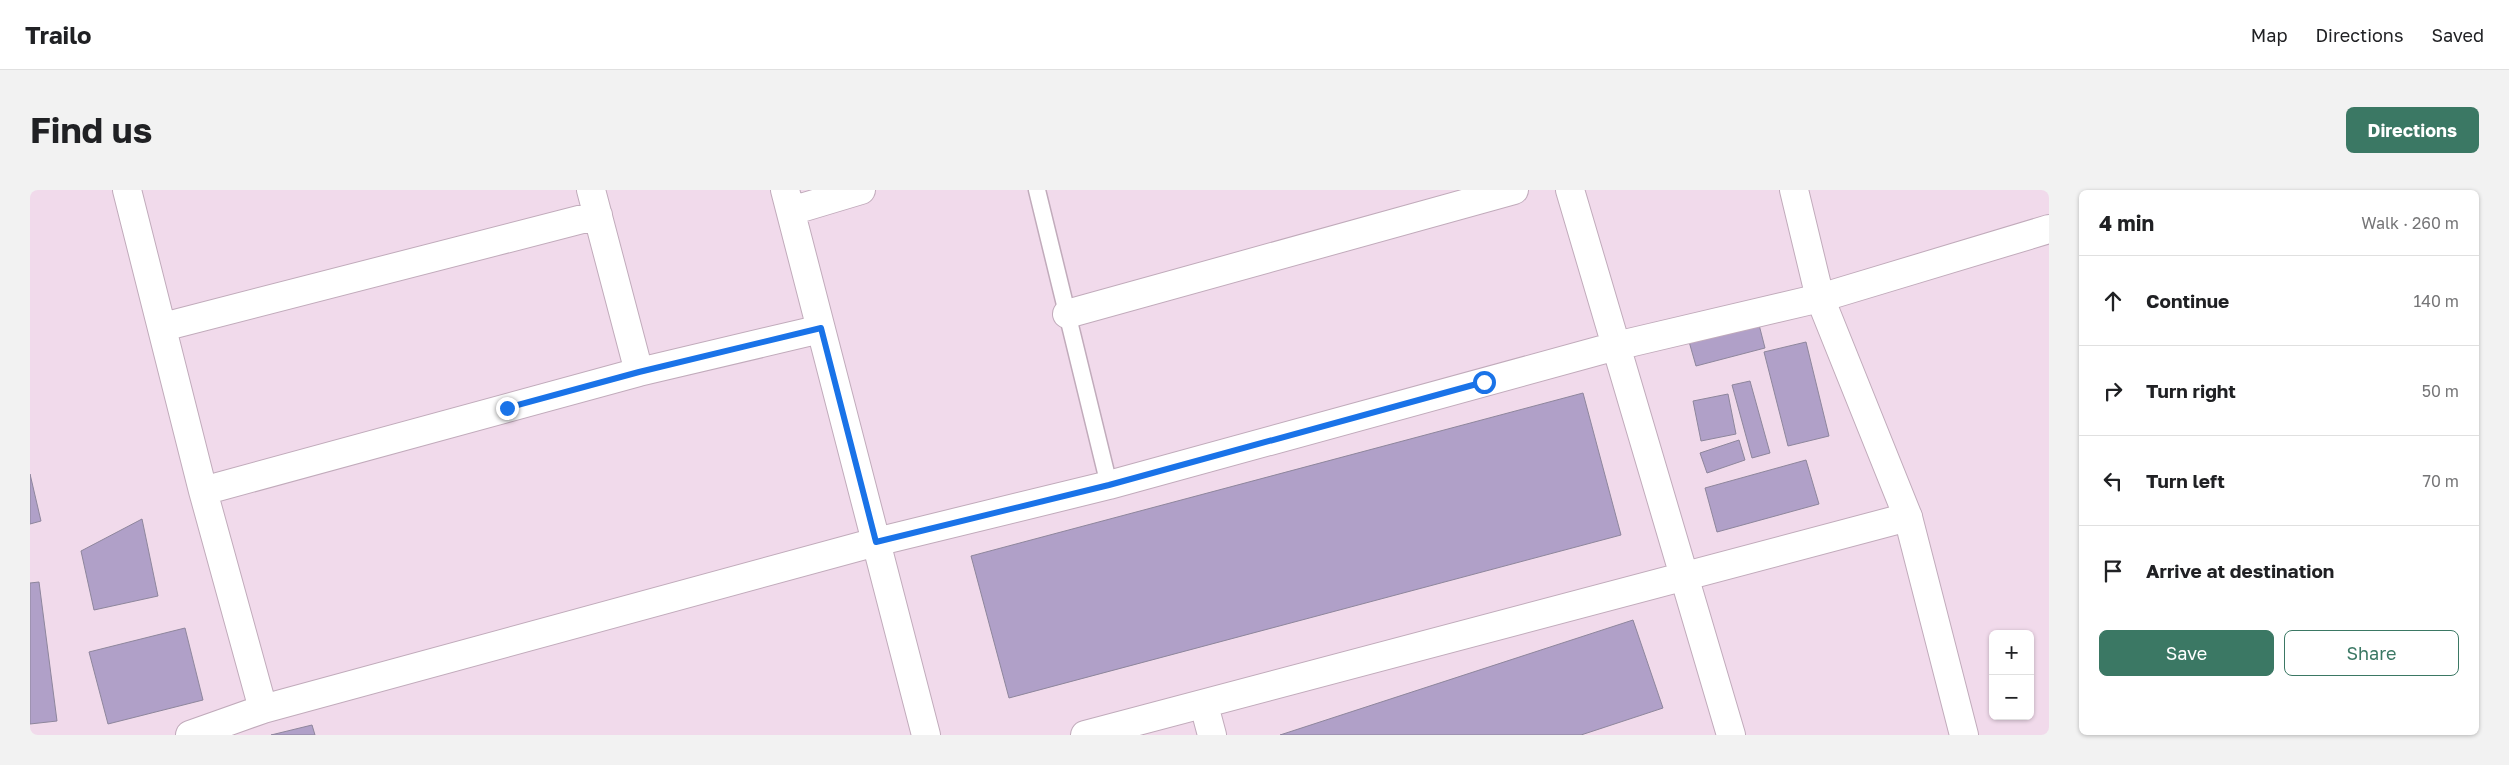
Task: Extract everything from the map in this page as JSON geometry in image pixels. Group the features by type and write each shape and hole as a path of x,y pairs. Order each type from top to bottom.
{"street":[{"path":"127,190 203,491 263,709"},
{"path":"860,190 788,200 926,735"},
{"path":"1067,314 1514,190"},
{"path":"1570,190 1731,735"},
{"path":"1794,190 1820,298 1908,517 1964,735"},
{"path":"163,327 595,203 639,372"},
{"path":"191,735 263,709 876,542 1109,485 1616,346 1820,298 2049,229"},
{"path":"203,491 639,372 821,328"},
{"path":"1084,735 1204,705 1908,517"},
{"path":"1204,705 1212,735"}],"lane":[{"path":"1037,190 1109,485"}],"building":[{"path":"1756,313 1765,348 1696,366 1686,331"},
{"path":"1806,342 1829,436 1788,446 1764,352"},
{"path":"1750,381 1770,453 1752,458 1732,385"},
{"path":"1583,393 1621,535 1009,698 971,556"},
{"path":"1728,394 1736,434 1701,441 1693,401"},
{"path":"1739,440 1745,460 1707,473 1700,453"},
{"path":"1806,460 1819,504 1717,532 1705,488"},
{"path":"30,474 41,521 30,524"},
{"path":"142,519 158,596 94,610 81,551"},
{"path":"39,582 57,721 30,724 30,583"},
{"path":"1633,620 1663,708 1581,735 1280,735"},
{"path":"185,628 203,700 108,724 89,652"},
{"path":"312,725 315,735 271,735"}],"route":[{"path":"507,408 639,372 821,328 876,542 1109,485 1484,382"}]}
